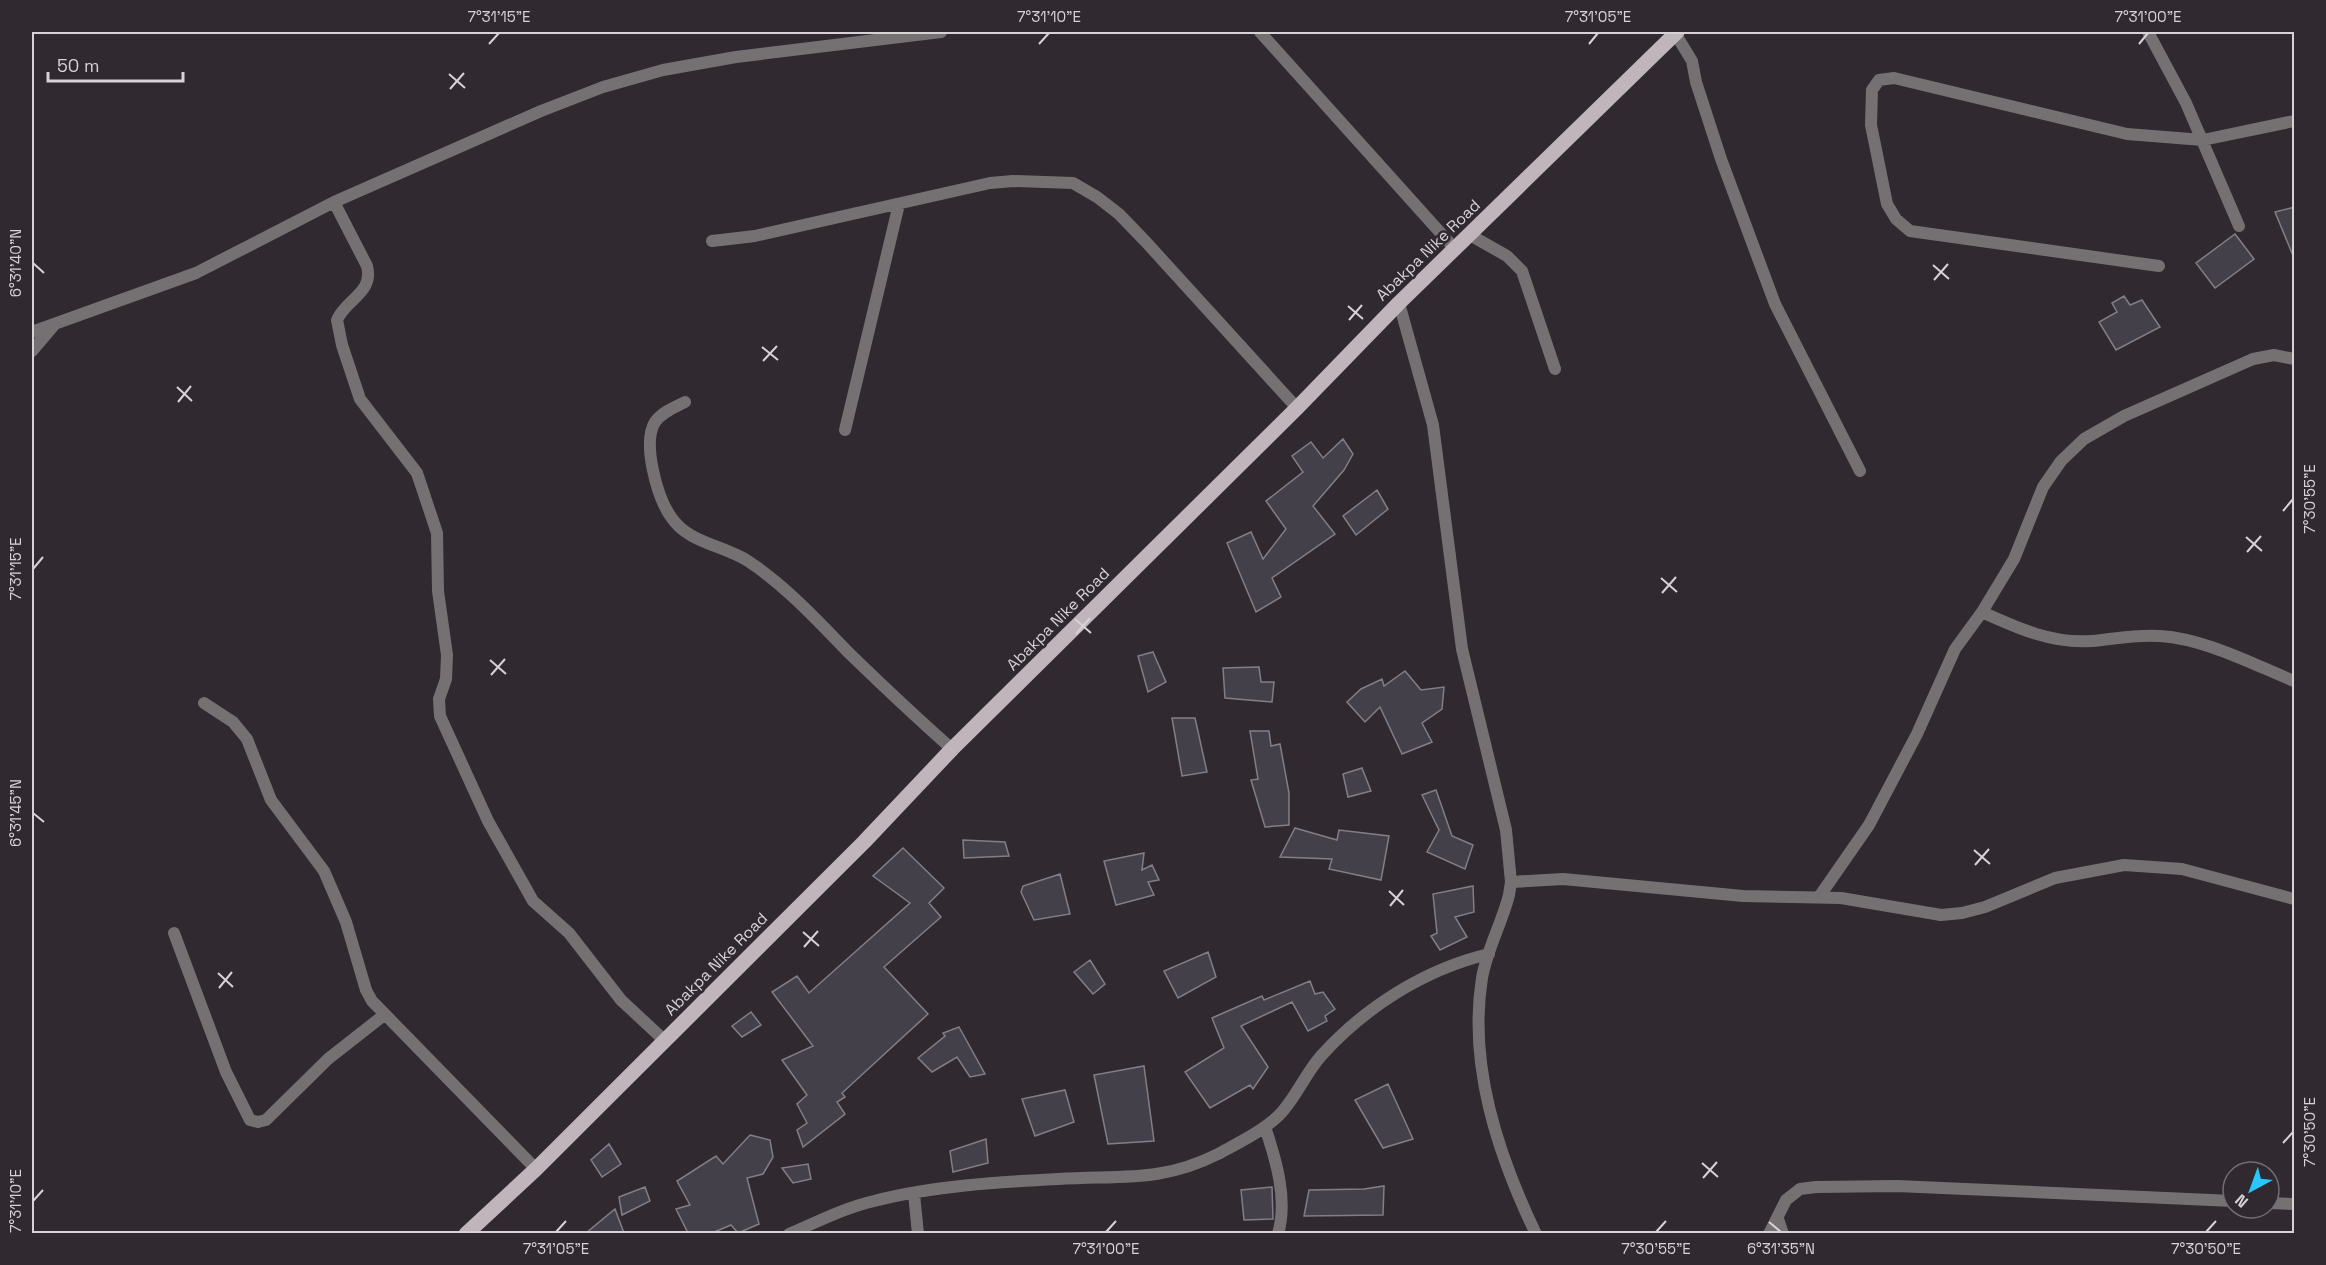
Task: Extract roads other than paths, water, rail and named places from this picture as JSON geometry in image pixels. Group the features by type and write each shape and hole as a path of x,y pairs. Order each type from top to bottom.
{"main road":[{"name":"Abakpa Nike Road","path":"466,1233 536,1170 864,842 952,749 1297,408 1399,303 1676,32"}],"street":[{"path":"32,332 196,273 334,201 603,87 663,70 799,48 941,32"},
{"path":"1260,32 1455,249"},
{"path":"1676,32 1692,61 1696,82 1721,159 1775,304 1860,471"},
{"path":"2148,32 2203,140 2239,226"},
{"path":"2159,266 1910,231 1896,219 1887,204 1871,125 1872,90 1879,80 1894,78 2127,135 2203,140 2295,121"},
{"path":"712,241 755,236 990,183 1013,180 1073,183 1119,214 1297,408"},
{"path":"334,201 368,266 370,276 365,288 340,313 337,320 351,375 360,399 417,473 437,533 438,591 447,655 446,679 439,699 440,716 489,821 533,901 569,933 621,1000 664,1040"},
{"path":"845,430 899,204"},
{"path":"1470,235 1508,256 1522,270 1555,369"},
{"path":"1399,303 1433,425 1462,649 1506,830 1511,882 1506,909 1482,977 1480,1066 1491,1115 1536,1233"},
{"path":"32,351 55,325"},
{"path":"1820,897 1869,825 1917,734 1955,649 1982,612 2014,559 2043,487 2061,461 2084,439 2124,416 2253,359 2274,355 2295,359"},
{"path":"685,402 656,420 650,432 651,459 663,503 672,519 695,538 727,550 765,573 903,706 952,749"},
{"path":"1982,612 2014,627 2057,640 2090,641 2160,636 2181,639 2234,656 2295,681"},
{"path":"204,703 233,722 247,739 271,800 324,871 346,922 366,990 384,1015 420,1047 536,1170"},
{"path":"1511,882 1563,879 1743,896 1841,898 1917,913 1962,913 1985,907 2055,878 2124,865 2182,869 2295,899"},
{"path":"174,933 226,1072 250,1120 258,1122 266,1120 328,1059 384,1015"},
{"path":"789,1233 853,1207 914,1194 1059,1179 1148,1176 1200,1161 1265,1127 1284,1110 1330,1046 1387,999 1444,969 1489,954"},
{"path":"1265,1127 1277,1164 1282,1221 1278,1233"},
{"path":"1769,1233 1786,1200 1800,1189 1816,1187 1897,1186 2221,1200"},
{"path":"914,1194 918,1233"},
{"path":"1778,1219 1783,1233"}]}
